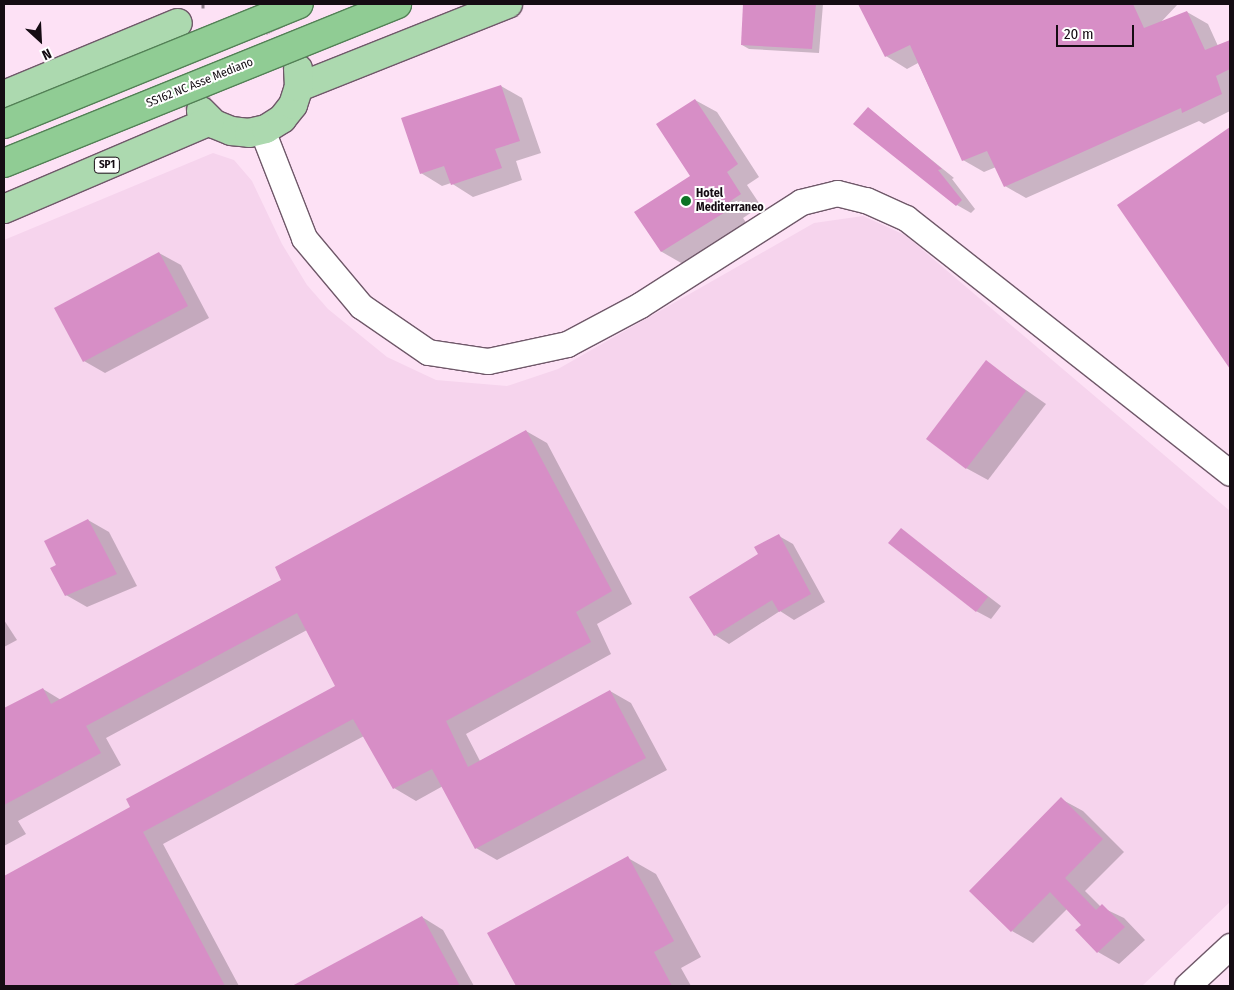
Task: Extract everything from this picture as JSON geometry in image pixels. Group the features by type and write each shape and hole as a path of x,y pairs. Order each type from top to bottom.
{"highway":[{"path":"4,124 299,4"},
{"name":"SS162 NC Asse Mediano","path":"4,163 397,4"}],"main road":[{"name":"SP1","path":"4,210 206,116 231,131 249,133 262,130 282,119 293,105 299,78 508,4"},
{"path":"4,95 190,16"}],"street":[{"path":"262,130 304,238 361,306 428,352 488,361 567,344 640,306 801,202 837,194 866,200 906,218 1230,473"},
{"path":"1187,986 1230,946"}],"shaded area":[{"path":"213,153 234,160 252,181 282,244 307,285 328,309 387,357 436,380 507,386 558,369 814,223 863,216 905,235 1230,511 1230,902 1142,986 4,986 4,240"}],"building":[{"path":"743,4 816,4 812,49 741,45"},
{"path":"858,4 1133,4 1144,28 1187,11 1205,50 1230,40 1230,69 1216,76 1222,94 1182,113 1181,108 1004,187 987,151 962,161 910,45 885,57"},
{"path":"501,85 520,141 495,149 502,168 451,185 444,166 420,174 401,118"},
{"path":"695,99 738,164 727,172 741,194 723,206 727,211 661,252 634,212 690,176 656,124"},
{"path":"868,107 942,169 938,170 962,200 956,206 853,124"},
{"path":"1230,127 1230,369 1117,205"},
{"path":"159,252 188,306 83,362 54,308"},
{"path":"986,360 1026,391 966,469 926,439"},
{"path":"526,430 612,591 576,612 591,642 446,721 468,767 610,690 646,758 475,849 432,769 393,789 353,719 143,832 225,986 4,986 4,876 130,807 126,799 335,686 297,613 86,726 101,753 4,805 4,708 43,688 51,704 281,580 275,567"},
{"path":"88,519 117,574 65,596 50,568 56,565 44,541"},
{"path":"901,528 988,597 976,612 888,543"},
{"path":"779,534 811,594 779,612 772,600 714,636 689,597 758,554 754,547"},
{"path":"1061,797 1103,839 1065,878 1096,910 1102,904 1125,927 1097,953 1075,930 1081,925 1050,892 1011,932 969,891"},
{"path":"628,856 674,941 654,952 672,986 516,986 487,933"},
{"path":"422,916 460,986 292,986"}],"tunnel":[{"path":"267,4 298,69"},
{"path":"175,40 200,109"}],"place":[{"name":"Hotel Mediterraneo","path":"686,201"}]}
